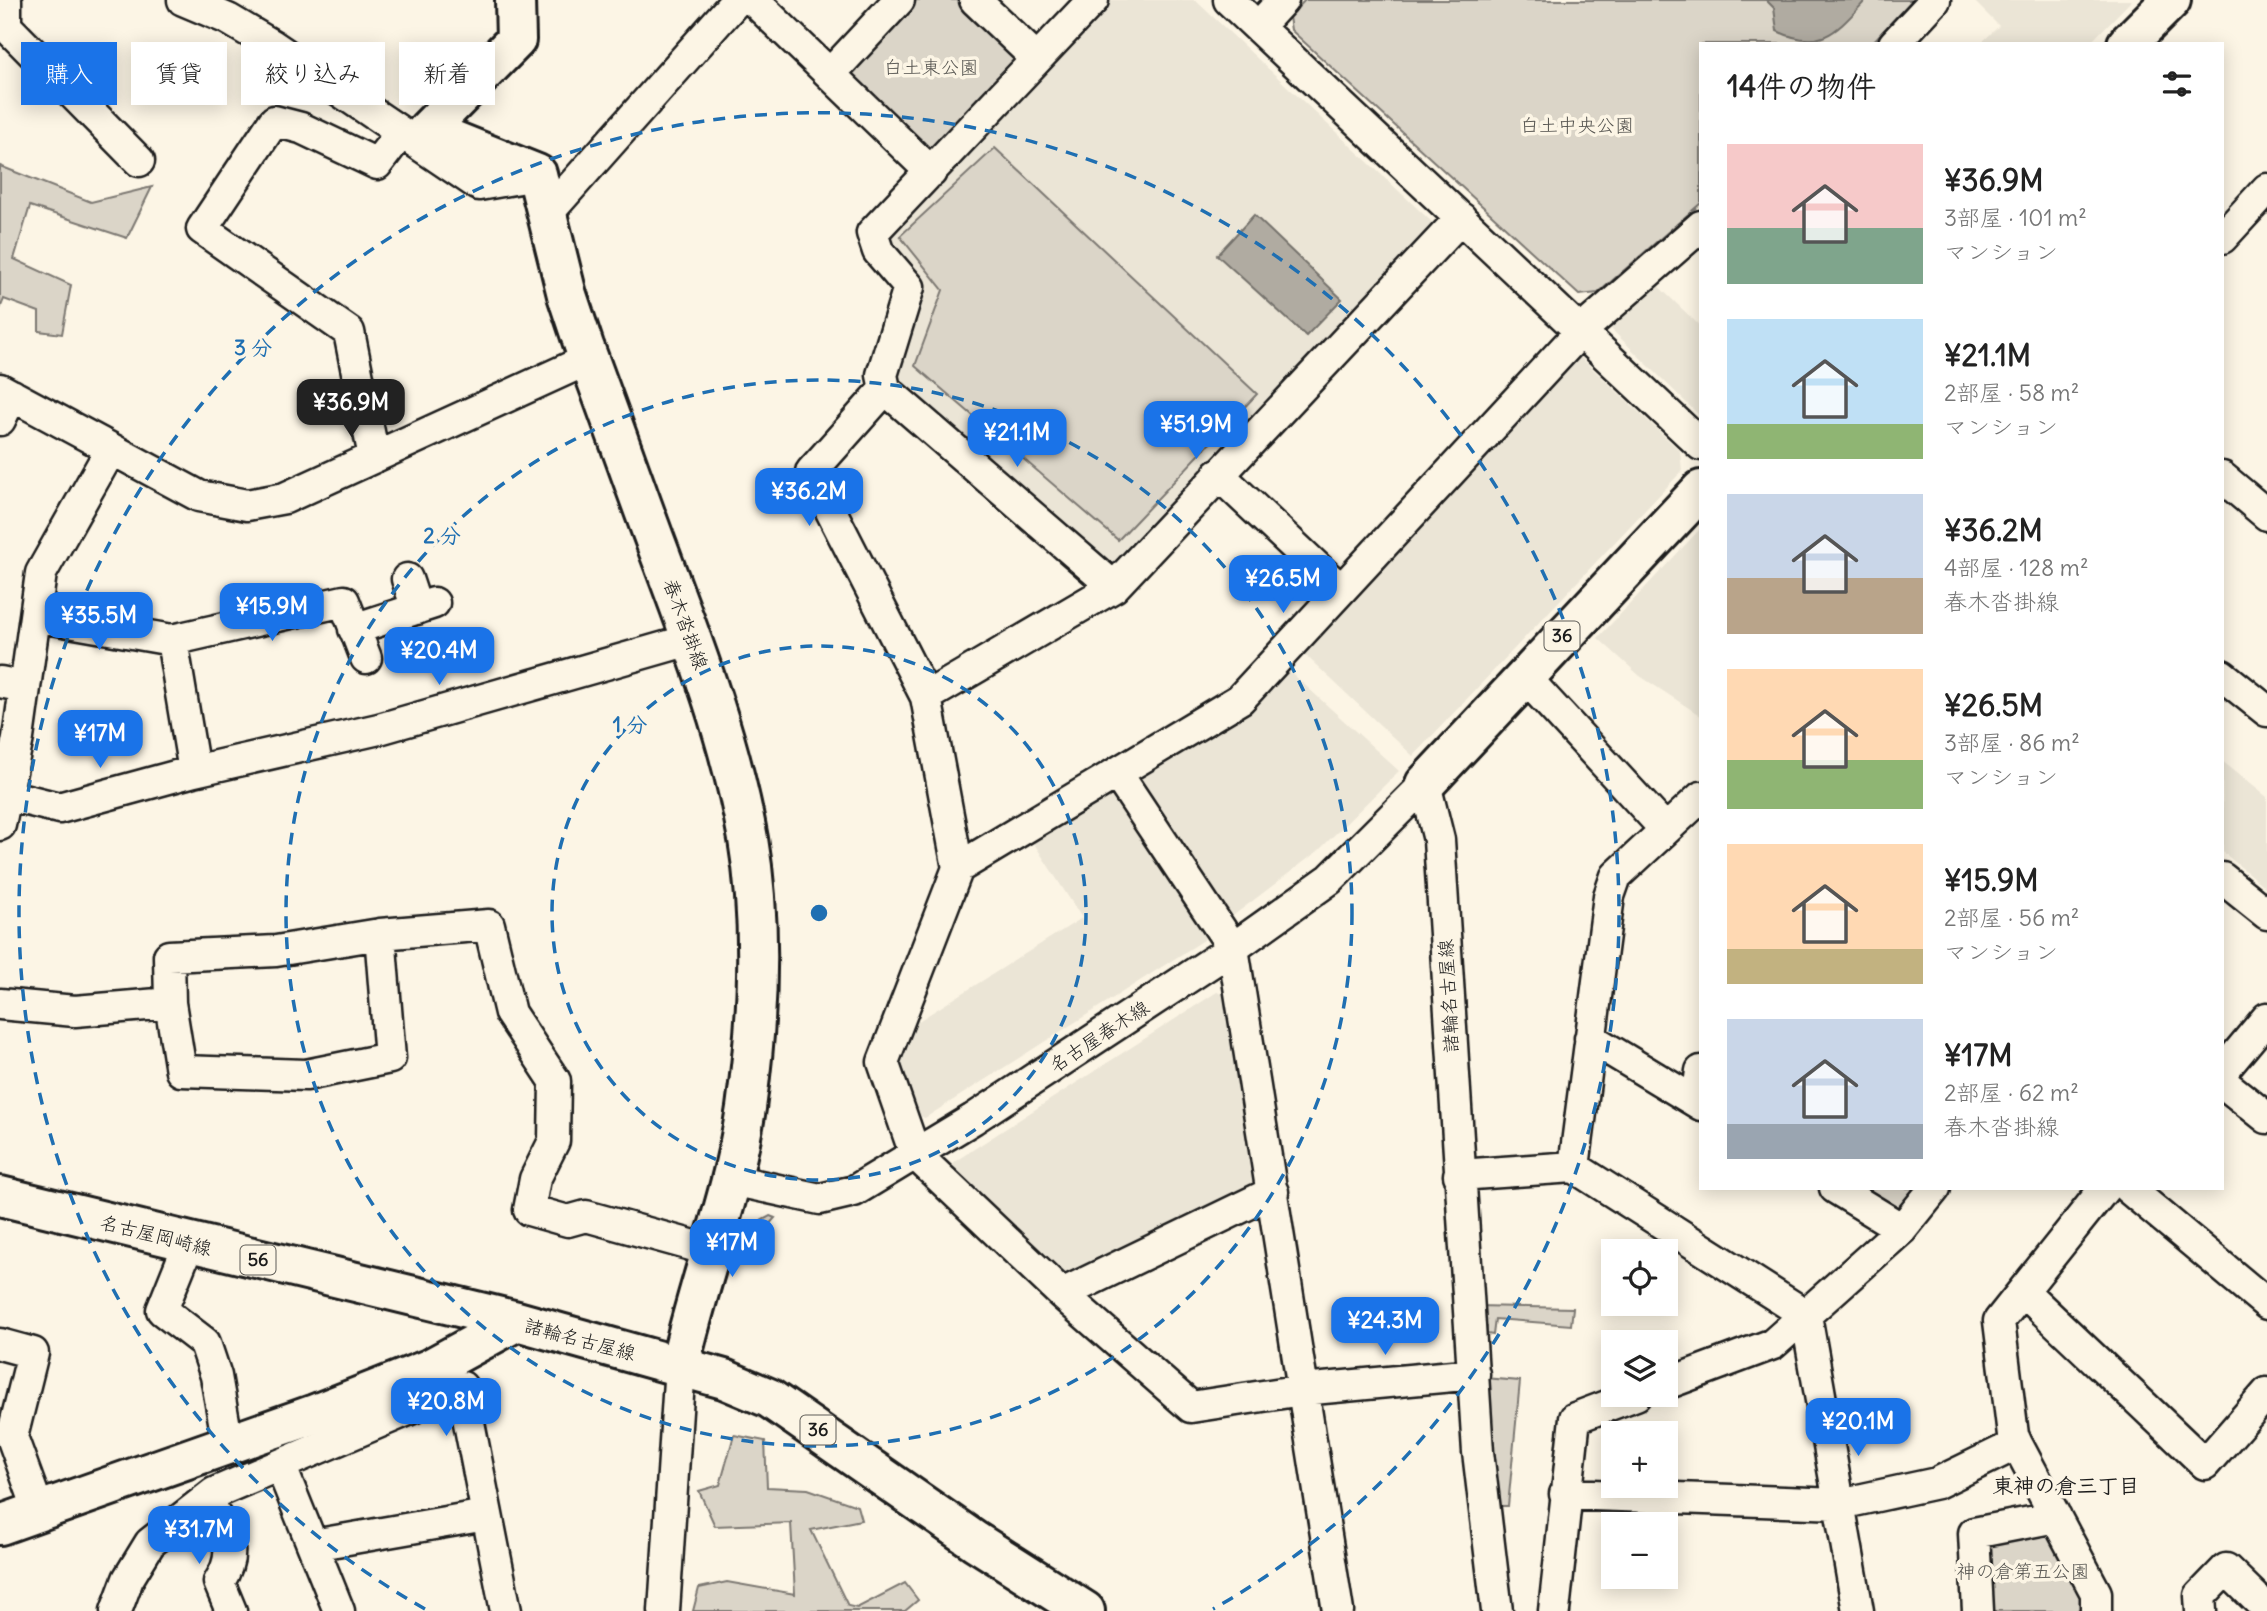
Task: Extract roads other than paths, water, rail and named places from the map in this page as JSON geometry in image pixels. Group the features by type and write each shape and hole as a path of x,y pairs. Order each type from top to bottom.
{"main road":[{"path":"515,0 516,40 427,130 537,175"},
{"path":"2129,42 2171,0"},
{"name":"春木沓掛線","path":"537,175 567,295 693,639 718,715 749,842 756,921 756,1004 751,1063 732,1180 709,1250 680,1365"},
{"name":"36","path":"1425,784 1699,493"},
{"name":"名古屋岡崎線","path":"0,1196 517,1321"},
{"name":"諸輪名古屋線","path":"0,1525 315,1414 457,1372 517,1321 680,1365 769,1398 975,1541 1085,1611"}],"street":[{"path":"6,0 6,26 139,161"},
{"path":"183,0 228,19 272,46 479,185 537,175"},
{"path":"547,214 737,0"},
{"path":"753,0 931,172"},
{"path":"831,74 899,0"},
{"path":"975,0 1037,59"},
{"path":"1093,0 872,233 878,251 909,287 881,375 885,389 1114,587"},
{"path":"1229,0 1699,443"},
{"path":"1258,27 1283,0"},
{"path":"1896,42 1935,0"},
{"path":"374,457 349,332 202,229 274,121 301,128 377,164 400,134"},
{"path":"2224,236 2267,189"},
{"path":"926,697 1114,587 1461,218"},
{"path":"958,868 1118,775 1240,699 1581,331 1699,228"},
{"path":"4,401 110,450 199,496 247,505 285,498 589,359"},
{"path":"885,389 811,472 926,697 958,868 883,1062 915,1154 1062,1294 1191,1407 1302,1390 1474,1374"},
{"path":"0,825 7,795 12,684 35,616 41,573 110,450"},
{"path":"1218,474 1340,589"},
{"path":"2224,479 2267,515"},
{"path":"354,629 425,606 407,579"},
{"path":"35,616 172,640 344,601 366,658"},
{"path":"7,795 59,808 194,771 379,729 693,639"},
{"path":"172,640 194,771"},
{"path":"1524,676 1665,829"},
{"path":"2224,677 2267,711"},
{"path":"1118,775 1233,948 1338,1611"},
{"name":"名古屋春木線","path":"732,1180 820,1199 854,1191 1233,948 1330,879 1425,784"},
{"name":"諸輪名古屋線","path":"1425,784 1439,840 1459,1175 1482,1490 1497,1611"},
{"path":"1574,1167 1609,896 1616,876 1699,799"},
{"path":"2224,880 2267,914"},
{"path":"380,934 390,1058 306,1075 181,1071 170,1003 169,956 276,951 380,934 489,925 510,1013 555,1081 554,1141 535,1179 529,1210 568,1221 586,1216 709,1250"},
{"path":"0,1004 75,1011 170,1003"},
{"path":"2224,1070 2267,1018"},
{"path":"1590,1038 1699,1104"},
{"path":"2224,1084 2267,1118"},
{"path":"1459,1175 1574,1167 1806,1315 1858,1611"},
{"path":"1839,1190 1902,1229"},
{"path":"1678,1380 1773,1344 1902,1229 1933,1190"},
{"path":"2096,1611 2096,1593 2012,1435 1999,1321 2103,1190"},
{"path":"2130,1190 2267,1304"},
{"path":"1062,1294 1273,1192"},
{"path":"189,1243 162,1310 205,1343 216,1376 229,1444"},
{"path":"2023,1291 2205,1464 2261,1412"},
{"path":"0,1345 33,1353 12,1437 39,1511"},
{"path":"664,1611 680,1365"},
{"path":"116,1611 128,1579 150,1543 214,1493 281,1467 457,1372 506,1611"},
{"path":"1554,1611 1575,1418 1604,1407"},
{"path":"1565,1494 1840,1504 1937,1483 2017,1444"},
{"path":"281,1467 339,1611"},
{"path":"205,1500 228,1535 230,1565 219,1582 231,1611"},
{"path":"313,1545 486,1516"},
{"path":"1978,1611 1973,1533 2056,1517"},
{"path":"2201,1611 2200,1596 2226,1569 2267,1609"}],"district":[{"name":"東神の倉三丁目","path":"2066,1486"}],"park label":[{"name":"白土東公園","path":"931,67"},
{"name":"白土中央公園","path":"1577,125"},
{"name":"神の倉第五公園","path":"2023,1571"}]}
